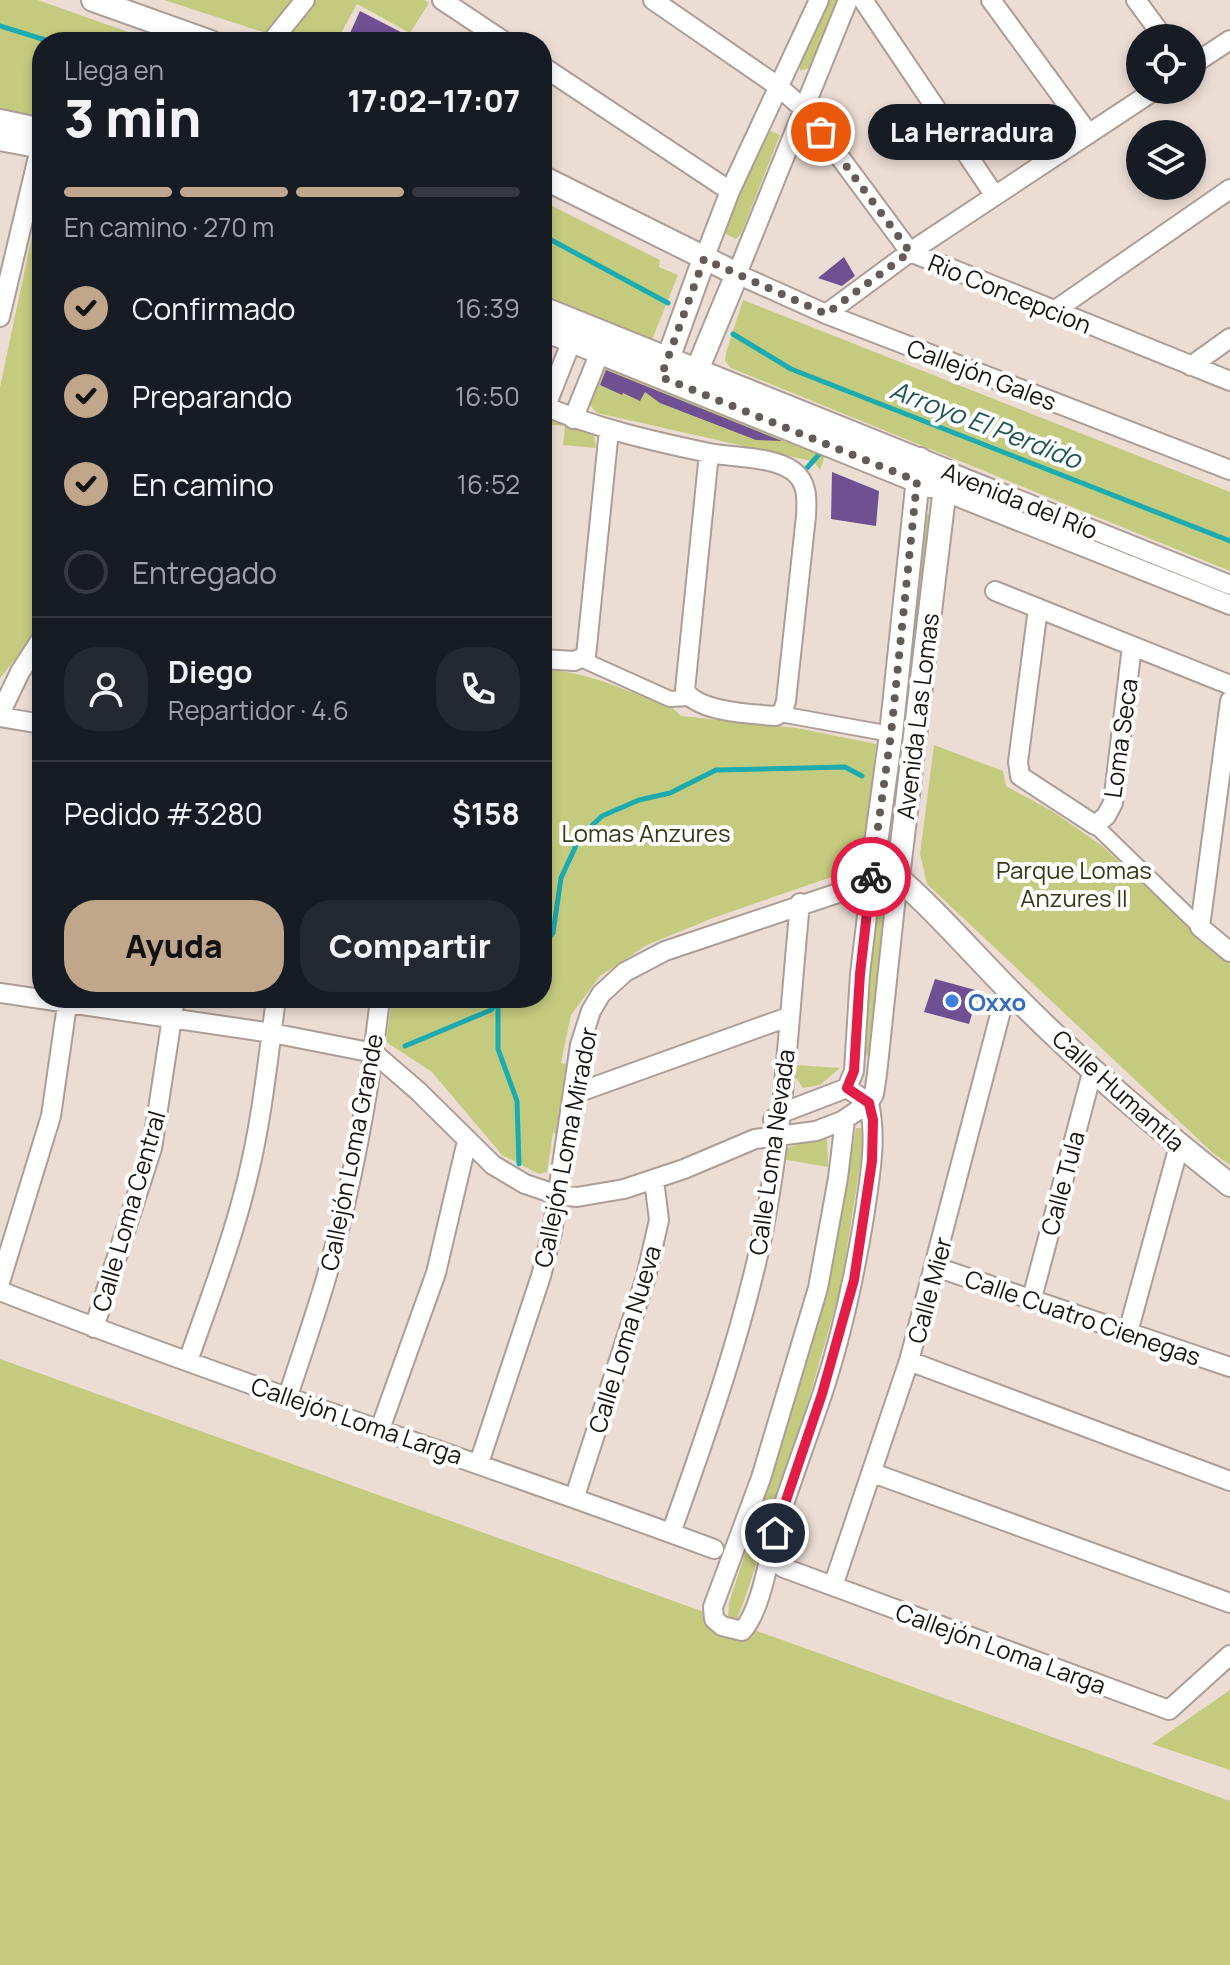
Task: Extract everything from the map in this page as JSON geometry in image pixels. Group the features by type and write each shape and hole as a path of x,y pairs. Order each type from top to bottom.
{"street":[{"path":"93,0 183,32"},
{"path":"279,32 305,0"},
{"path":"442,0 490,32"},
{"name":"Rio Concepcion","path":"653,0 779,87 805,110 910,252 1230,381"},
{"path":"667,361 730,191 819,0"},
{"path":"696,372 848,0"},
{"path":"863,0 995,196"},
{"path":"991,0 1089,134"},
{"path":"1136,0 1154,24"},
{"path":"1206,56 1230,40"},
{"path":"552,73 730,191"},
{"path":"826,314 910,252 1134,104"},
{"path":"0,121 32,136"},
{"path":"0,139 32,141"},
{"path":"552,182 737,274"},
{"path":"0,317 32,183"},
{"path":"1054,311 1230,189"},
{"name":"Callejón Gales","path":"737,274 826,314 1230,470"},
{"name":"Avenida del Río","path":"552,315 575,332 696,372 1230,605"},
{"name":"Avenida del Río","path":"552,330 575,332"},
{"path":"552,386 575,332"},
{"path":"1191,366 1230,338"},
{"path":"573,419 604,343"},
{"path":"552,409 609,430 709,453 777,464 793,470 803,481 807,496 806,516 786,701 780,714"},
{"path":"581,659 588,650 609,430"},
{"path":"689,698 685,683 709,453"},
{"name":"Avenida Las Lomas","path":"847,1088 854,1071 860,974 891,734 918,470"},
{"name":"Avenida del Río","path":"945,481 1230,585"},
{"name":"Avenida Las Lomas","path":"845,1120 818,1288 761,1478 713,1607 714,1619 722,1626 742,1631 750,1622 771,1558 775,1533 822,1394 854,1280 872,1161 873,1120 869,1103 874,1094 877,1074 945,481"},
{"path":"995,591 1230,685"},
{"path":"1038,608 1018,762 1020,776 1095,825 1230,952"},
{"name":"Loma Seca","path":"1095,825 1106,816 1113,803 1132,646"},
{"path":"32,653 0,716 32,722"},
{"path":"552,659 581,659 670,699 689,698 701,705 770,716 780,714 891,734"},
{"path":"1200,927 1230,701"},
{"name":"Calle Humantla","path":"874,858 898,877 1007,988 1093,1069 1179,1146 1230,1185"},
{"name":"Callejón Loma Mirador","path":"479,1463 527,1323 552,1232 586,1026 601,994 612,982 665,951 800,903 844,891"},
{"name":"Calle Loma Nevada","path":"671,1533 712,1418 742,1319 763,1228 777,1137 800,903"},
{"name":"Calle Mier","path":"833,1586 909,1361 1007,988"},
{"path":"0,993 32,997"},
{"path":"0,1282 51,1116 67,1008"},
{"path":"106,1008 272,1033 374,1053 418,1091 467,1141 510,1176 558,1195 599,1194 654,1180 755,1139 816,1131 845,1120 869,1103 847,1088 779,1114 755,1139"},
{"name":"Calle Loma Central","path":"94,1328 152,1148 174,1008"},
{"path":"188,1361 247,1181 258,1134 275,1008"},
{"name":"Callejón Loma Grande","path":"288,1396 328,1271 344,1207 374,1053 379,1008"},
{"path":"574,1094 788,1017"},
{"name":"Calle Tula","path":"1032,1298 1093,1069"},
{"path":"380,1429 436,1273 467,1141"},
{"path":"1128,1332 1179,1146"},
{"name":"Calle Loma Nueva","path":"575,1496 646,1277 659,1220 654,1180"},
{"name":"Calle Cuatro Cienegas","path":"936,1267 1128,1332 1228,1361"},
{"name":"Callejón Loma Larga","path":"0,1291 94,1328 575,1496 714,1549"},
{"path":"909,1361 1230,1481"},
{"path":"873,1473 1230,1603"},
{"name":"Callejón Loma Larga","path":"771,1558 784,1568 1169,1710 1230,1655"}],"green space":[{"path":"0,0 38,0 128,32 32,32 32,117 0,110"},
{"path":"164,0 424,0 429,3 411,32 357,4 342,32 263,32"},
{"path":"825,0 839,0 809,68 800,71 800,59"},
{"path":"769,130 780,135 741,234 736,239 726,234 725,226"},
{"path":"552,206 660,260 659,267 678,275 652,340 614,329 552,301"},
{"path":"32,236 32,634 0,678 0,387"},
{"path":"743,300 1230,492 1230,571 731,368 725,361 726,353"},
{"path":"608,365 826,453 820,470 814,462 807,460 597,413 589,404 602,368"},
{"path":"552,421 594,434 596,448 563,445 565,426 552,425"},
{"path":"932,515 892,840 888,843 885,840 923,518"},
{"name":"Lomas Anzures","path":"552,671 608,683 672,707 681,716 797,728 876,744 863,866 713,918 647,945 600,976 571,1015 561,1063 568,1064 558,1134 553,1133 547,1172 539,1174 502,1155 432,1072 386,1042 391,1008 552,1008"},
{"name":"Parque Lomas Anzures II","path":"934,745 1003,771 1006,786 1052,811 1101,845 1230,964 1230,1165 1214,1154 927,884 920,854"},
{"path":"885,879 891,884 872,1053 863,1057 861,1051 878,888"},
{"path":"795,1065 840,1068 820,1085 803,1088 795,1076"},
{"path":"856,1128 864,1128 864,1139 841,1287 798,1437 744,1601 737,1619 728,1617 729,1603 781,1443 827,1283"},
{"path":"827,1138 828,1167 782,1159 784,1149"},
{"path":"0,1359 1230,1801 1230,1965 0,1965"},
{"path":"1230,1690 1230,1770 1152,1744"}],"building":[{"path":"360,11 401,32 351,32"},
{"path":"844,257 855,276 842,286 818,278"},
{"path":"606,370 782,441 756,440 660,403 645,392 640,401 622,395 600,385"},
{"path":"832,472 879,491 876,526 831,519"},
{"name":"Oxxo","path":"935,979 979,991 969,1024 924,1012"}],"waterway":[{"name":"Arroyo El Perdido","path":"0,26 32,36"},
{"name":"Arroyo El Perdido","path":"552,240 668,303"},
{"name":"Arroyo El Perdido","path":"733,334 791,369 1230,541"},
{"path":"807,468 822,451"},
{"path":"552,934 561,878 580,837 602,816 639,800 670,793 716,770 845,767 862,776"},
{"path":"405,1046 493,1008"},
{"path":"498,1008 498,1049 517,1101 519,1164"}],"way so far":[{"path":"821,132 910,252 826,314 704,259 661,377 917,481 891,734 871,877"}],"place":[{"name":"La Herradura","path":"821,132"},
{"name":"Oxxo","path":"952,1001"}],"route":[{"path":"775,1533 822,1394 854,1280 872,1161 873,1120 869,1103 847,1088 854,1071 860,974 871,877"}]}
